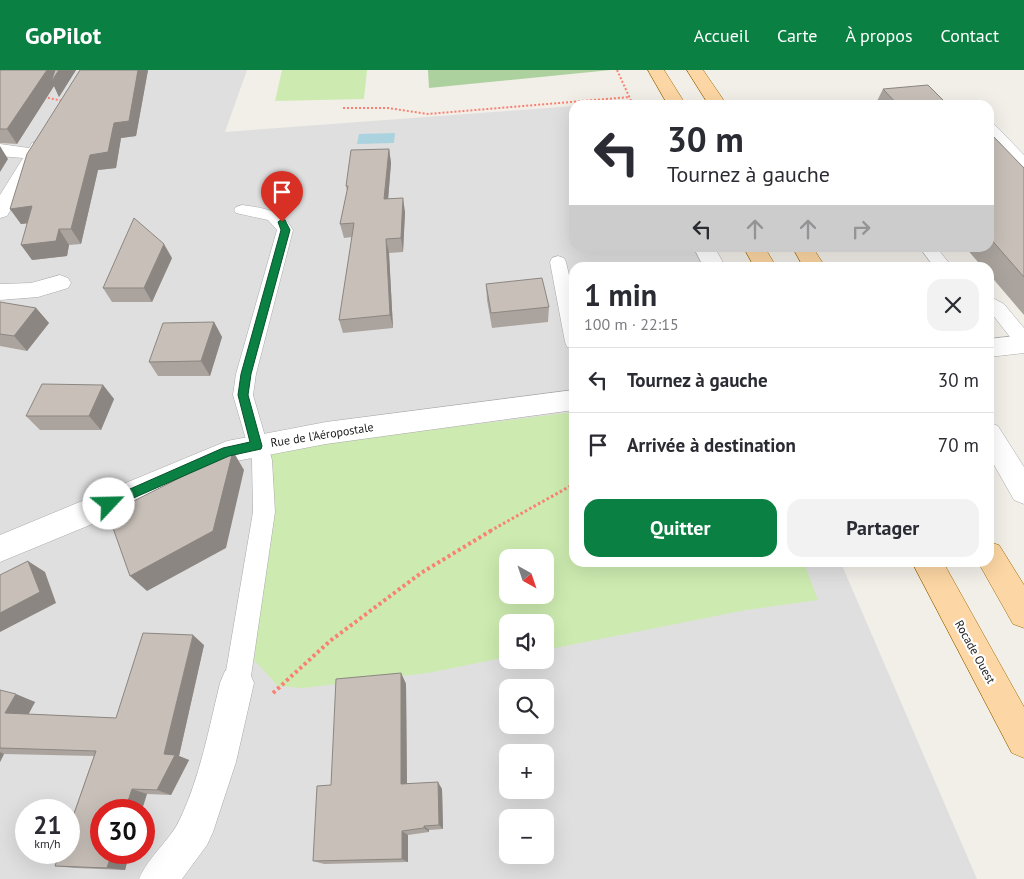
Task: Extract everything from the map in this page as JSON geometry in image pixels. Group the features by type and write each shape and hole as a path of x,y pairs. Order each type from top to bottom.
{"main road":[{"path":"656,70 674,100"},
{"path":"695,70 715,100"},
{"path":"994,563 1024,613"},
{"name":"Rocade Ouest","path":"930,567 1024,741"}],"street":[{"path":"0,212 66,102"},
{"path":"0,150 34,154"},
{"path":"0,292 26,292 48,288 60,283"},
{"path":"994,347 1024,342"},
{"name":"Rue de l'Aéropostale","path":"0,548 92,511 227,452 326,433 569,401"},
{"path":"994,441 1024,492"},
{"path":"158,879 194,832 218,762 237,683"}],"lane":[{"path":"994,132 1024,163"},
{"path":"237,683 264,512 262,460 243,395 246,374 285,230 282,222 271,216 242,210"},
{"path":"931,252 939,262"},
{"path":"558,262 569,317"},
{"path":"994,305 1024,342"}],"path":[{"path":"617,70 632,100"},
{"path":"38,96 66,102"},
{"path":"594,100 630,97"},
{"path":"343,108 388,108 428,114 569,102"},
{"path":"272,694 278,686 330,640 421,573 569,487"}],"shaded area":[{"path":"0,70 247,70 225,132 569,106 569,252 708,252 712,262 569,262 569,567 843,567 977,879 0,879"}],"green space":[{"path":"282,70 367,70 364,99 275,101"},
{"path":"428,70 611,70 429,88"},
{"path":"569,413 569,567 806,567 818,600 746,610 554,648 554,614 499,614 499,659 428,673 303,688 278,686 254,660 272,502 271,453 339,441"}],"water":[{"path":"395,133 394,143 357,144 359,134"}],"building":[{"path":"0,70 47,70 7,129 0,129"},
{"path":"55,70 59,70 51,82"},
{"path":"80,70 138,70 129,121 114,123 108,152 90,155 71,229 59,229 56,241 21,245 32,206 10,209 27,154"},
{"path":"928,85 943,100 893,100 883,89"},
{"path":"994,137 1024,168 1024,277 994,243"},
{"path":"389,149 384,199 403,198 401,238 386,239 390,315 339,320 354,223 340,224 348,186 346,186 351,150"},
{"path":"134,218 164,244 144,288 103,288"},
{"path":"542,278 549,307 491,313 486,284"},
{"path":"0,302 36,308 14,336 0,334"},
{"path":"214,322 201,361 149,362 163,323"},
{"path":"42,384 103,385 89,416 26,416"},
{"path":"233,451 213,531 130,576 108,514"},
{"path":"28,561 40,592 0,613 0,575"},
{"path":"143,633 193,635 164,754 175,755 157,790 132,789 129,799 90,799 90,864 108,864 107,868 55,866 56,864 80,864 79,799 96,751 0,748 0,690 16,694 5,713 116,718"},
{"path":"401,673 401,784 438,782 439,825 402,831 402,859 313,861 317,786 331,785 336,679"}],"route":[{"path":"109,504 227,452 257,446 243,395 246,374 285,230 282,222"}]}
